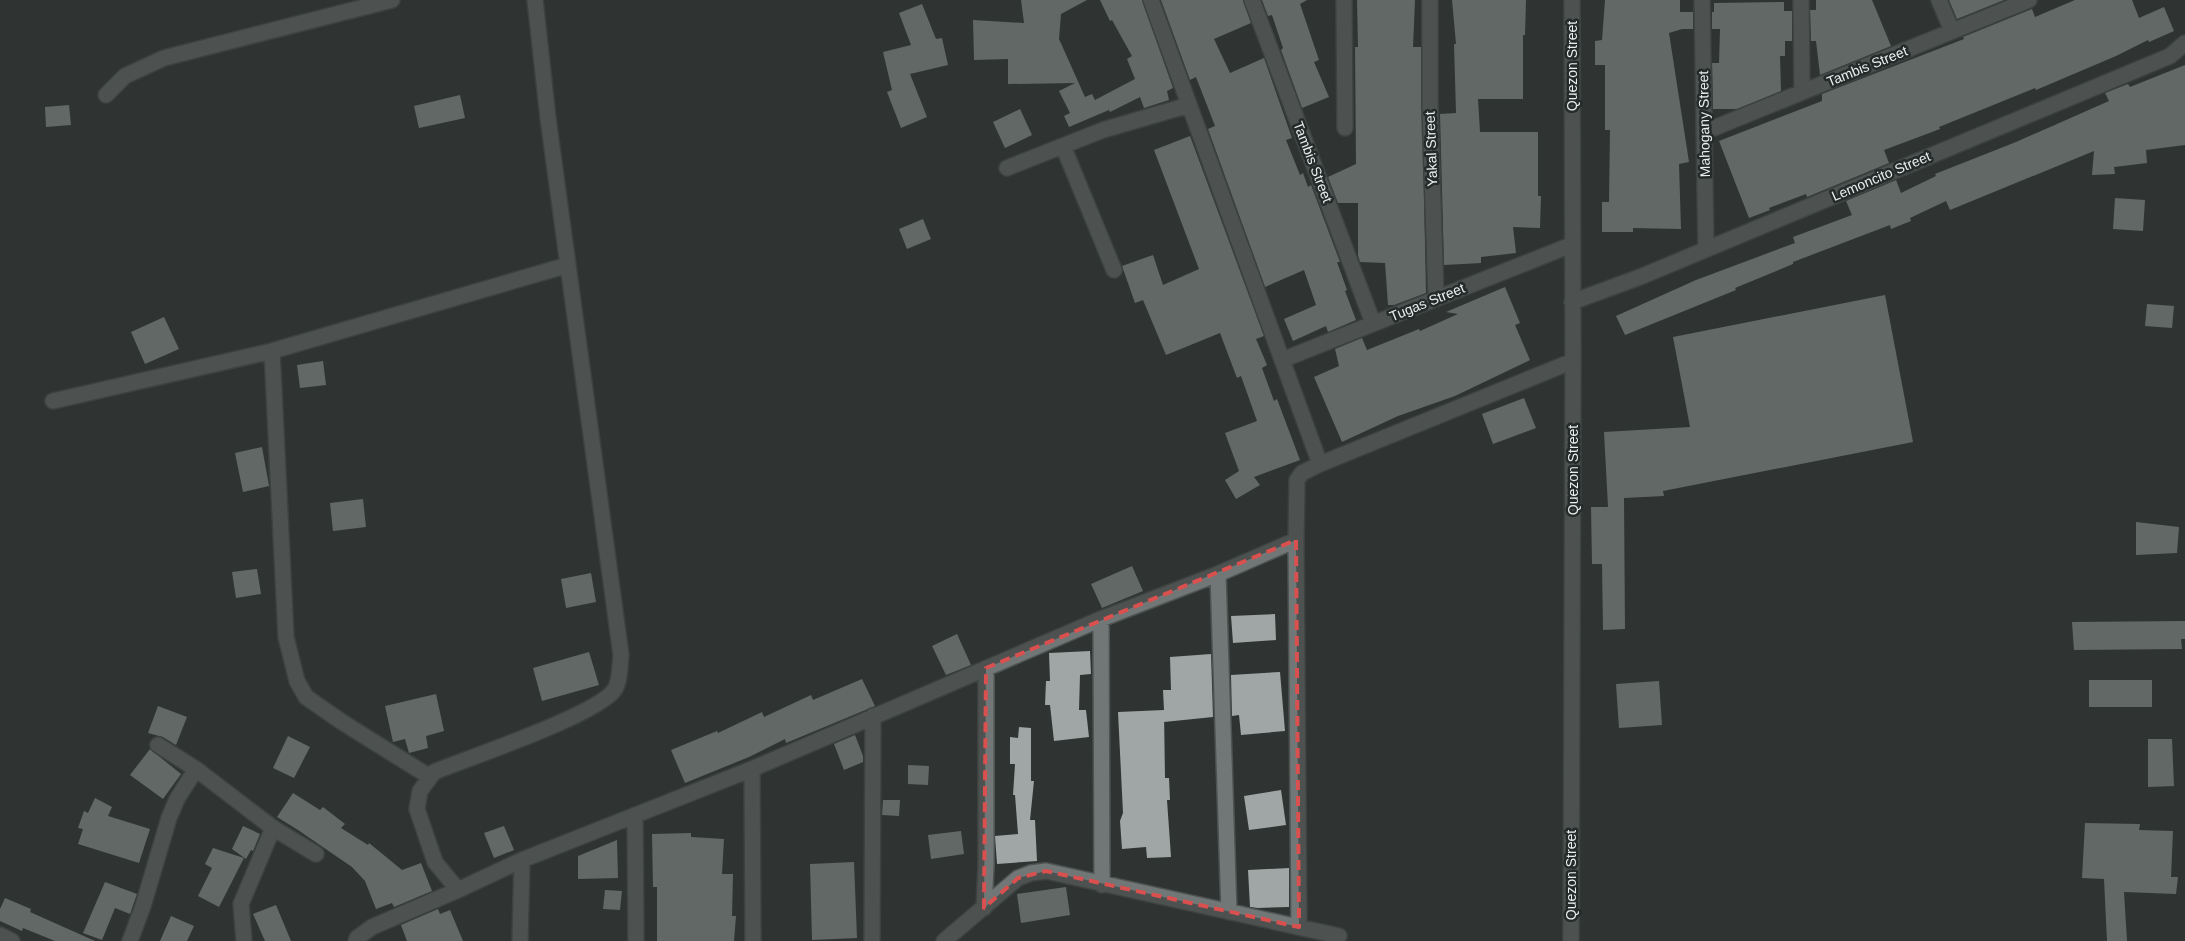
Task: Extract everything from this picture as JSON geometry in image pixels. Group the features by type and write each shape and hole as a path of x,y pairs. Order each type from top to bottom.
{"street":[{"path":"106,95 125,76 164,58 392,0"},
{"path":"458,890 435,862 417,809 420,790 434,772 577,716 604,701 616,688 621,655 568,264 535,0"},
{"path":"1151,0 1320,464"},
{"name":"Tambis Street","path":"1252,0 1374,323"},
{"path":"1344,0 1345,128"},
{"name":"Yakal Street","path":"1430,0 1430,108 1436,298"},
{"name":"Quezon Street","path":"1571,941 1572,0"},
{"name":"Mahogany Street","path":"1702,0 1706,249"},
{"path":"1801,0 1802,92"},
{"path":"1939,0 1952,31"},
{"name":"Tambis Street","path":"1704,132 2026,1"},
{"name":"Lemoncito Street","path":"1572,302 1706,249 2170,56 2185,43"},
{"path":"1007,168 1103,130 1189,104"},
{"path":"1063,146 1114,270"},
{"name":"Tugas Street","path":"1282,360 1571,245"},
{"path":"53,402 272,351 568,264"},
{"path":"272,351 286,637 296,681 306,697 430,777"},
{"path":"1300,927 1297,480 1302,473 1320,464 1573,361"},
{"path":"356,941 372,927 522,860 752,769 1101,619 1218,574 1296,540"},
{"path":"1218,574 1229,912"},
{"path":"1101,619 1102,885"},
{"path":"984,908 986,866 986,668"},
{"path":"872,941 873,716"},
{"path":"158,745 196,769 273,828 316,854"},
{"path":"130,941 143,906 169,818 177,799 196,769"},
{"path":"752,769 753,941"},
{"path":"635,815 636,941"},
{"path":"244,941 241,904 273,828"},
{"path":"520,941 522,860"},
{"path":"944,941 1013,882 1031,873 1046,871 1102,885 1339,936"},
{"path":"0,935 12,941"}],"highlighted area":[{"path":"1296,540 1299,927 1046,871 1018,878 984,908 986,668"}],"building":[{"path":"1021,0 1087,0 1061,14 1059,39 1085,97 1092,94 1095,100 1135,79 1127,59 1132,56 1112,20 1110,21 1100,0 1142,0 1173,88 1167,91 1169,100 1144,108 1140,97 1110,112 1109,110 1069,127 1064,116 1070,113 1059,91 1075,83 1008,84 1008,59 974,60 973,20 1024,23"},
{"path":"1161,0 1243,0 1251,23 1214,39 1230,73 1264,58 1292,138 1286,140 1300,175 1303,173 1308,187 1311,185 1340,262 1337,262 1356,320 1328,332 1326,326 1293,341 1284,319 1316,305 1304,270 1265,287 1208,129 1215,126 1196,77 1190,80"},
{"path":"1262,0 1307,0 1300,4 1319,60 1314,62 1329,97 1302,108 1281,50 1283,48 1272,15 1268,16"},
{"path":"1357,0 1415,0 1413,47 1421,47 1426,293 1394,305 1388,305 1385,263 1360,262 1358,255 1358,203 1338,203 1328,177 1356,164 1355,47 1358,47"},
{"path":"1452,0 1526,0 1525,35 1523,35 1523,99 1478,99 1480,132 1538,132 1538,196 1541,196 1540,228 1513,227 1516,253 1481,257 1481,263 1444,265 1440,114 1456,113 1454,44 1456,44"},
{"path":"1605,0 1680,0 1680,12 1693,12 1693,29 1682,29 1669,33 1689,162 1679,164 1681,229 1633,228 1633,232 1602,232 1602,202 1609,202 1610,130 1605,130 1605,65 1595,65 1595,41 1602,40"},
{"path":"1816,0 1872,0 1891,46 1820,75 1816,41 1811,41 1810,10 1816,10"},
{"path":"1949,0 2004,0 1957,19"},
{"path":"2075,0 2132,0 2139,18 2164,7 2174,31 2149,42 2148,40 2116,56 2036,90 2035,88 1939,127 1940,129 1884,150 1889,163 1807,197 1806,194 1769,208 1770,210 1749,218 1719,141 1822,101 1822,94 1964,39 1963,37 2032,9 2035,17"},
{"path":"1784,2 1784,11 1792,11 1792,41 1785,41 1785,56 1780,56 1781,91 1737,109 1713,109 1712,63 1719,63 1720,29 1712,29 1714,3"},
{"path":"922,4 936,39 942,38 948,65 910,74 927,117 901,128 887,92 892,90 883,52 911,45 899,13"},
{"path":"2185,65 2185,145 2146,150 2147,163 2114,167 2115,174 2092,175 2094,151 1950,210 1946,201 1910,218 1911,221 1891,229 1890,225 1793,262 1793,264 1735,288 1736,290 1625,335 1616,316 1696,280 1795,243 1793,237 1852,215 1846,201 1896,180 1901,193 1936,176 1935,174 2016,142 2109,101 2105,93 2128,84 2130,87"},
{"path":"460,95 465,118 419,128 414,106"},
{"path":"69,105 71,125 46,127 45,107"},
{"path":"1020,109 1032,135 1005,148 993,122"},
{"path":"1190,136 1264,336 1256,339 1267,365 1262,368 1274,401 1277,399 1300,460 1254,477 1260,485 1236,499 1225,480 1239,471 1225,433 1257,421 1241,376 1237,378 1220,333 1166,355 1143,300 1135,303 1122,266 1153,255 1163,285 1199,269 1154,150"},
{"path":"2115,198 2145,200 2143,231 2113,229"},
{"path":"923,219 931,239 907,249 899,229"},
{"path":"1505,287 1520,323 1515,325 1530,360 1455,396 1398,416 1342,442 1314,377 1339,366 1335,349 1362,338 1367,350 1419,329 1420,331 1458,314 1446,312"},
{"path":"1885,295 1913,442 1663,491 1664,496 1624,498 1625,629 1603,630 1602,564 1592,564 1591,507 1608,507 1604,432 1690,427 1673,337"},
{"path":"2147,304 2174,306 2172,328 2145,326"},
{"path":"164,317 179,349 145,364 131,332"},
{"path":"323,361 326,385 300,388 297,365"},
{"path":"1524,398 1536,428 1493,444 1482,414"},
{"path":"262,447 269,486 243,492 235,453"},
{"path":"363,499 366,527 333,531 330,503"},
{"path":"2136,522 2179,527 2177,553 2136,555"},
{"path":"1132,566 1143,591 1102,608 1091,584"},
{"path":"257,569 261,594 236,598 232,572"},
{"path":"591,573 596,602 566,608 561,579"},
{"path":"1275,614 1276,640 1233,643 1231,616"},
{"path":"2185,621 2185,639 2181,639 2182,649 2074,650 2072,622"},
{"path":"957,634 971,665 946,675 932,646"},
{"path":"1090,651 1091,674 1080,675 1079,710 1086,710 1089,737 1054,741 1050,705 1045,705 1046,681 1050,681 1049,653"},
{"path":"589,652 599,685 542,701 533,668"},
{"path":"1211,654 1213,717 1164,722 1165,778 1169,778 1170,800 1167,800 1171,857 1147,858 1146,847 1122,849 1120,821 1123,813 1118,712 1164,710 1163,690 1171,690 1170,657"},
{"path":"1280,672 1285,731 1241,735 1239,715 1232,716 1231,675"},
{"path":"862,679 875,706 786,743 785,739 749,757 685,783 671,750 717,731 718,733 762,712 764,717 811,695 813,700"},
{"path":"2089,680 2152,680 2152,707 2089,707"},
{"path":"1659,681 1662,725 1619,728 1616,684"},
{"path":"436,694 444,731 426,736 428,748 409,753 405,739 393,742 385,706"},
{"path":"158,706 187,717 176,745 163,737 148,733"},
{"path":"1019,727 1031,728 1031,781 1034,781 1030,820 1035,820 1037,861 997,864 995,836 1018,834 1015,795 1013,795 1015,764 1010,764 1010,737 1018,738"},
{"path":"855,735 863,756 863,762 844,770 834,744"},
{"path":"288,736 310,747 294,778 273,768"},
{"path":"2148,739 2172,739 2174,786 2148,787"},
{"path":"150,749 181,774 163,799 130,775"},
{"path":"908,765 929,766 928,785 908,784"},
{"path":"1281,790 1286,825 1249,830 1244,796"},
{"path":"293,793 320,810 323,807 345,824 341,828 368,845 369,843 402,870 421,863 432,891 394,907 392,903 376,909 365,881 352,867 277,817"},
{"path":"95,798 112,807 108,816 150,829 139,863 78,844 83,829 78,828 84,811 88,813"},
{"path":"883,800 900,800 899,816 882,815"},
{"path":"2085,823 2140,824 2139,830 2173,831 2171,877 2178,877 2176,894 2124,892 2127,941 2107,941 2104,879 2082,878"},
{"path":"243,826 260,834 253,851 251,850 246,859 232,849"},
{"path":"504,826 514,850 494,858 484,833"},
{"path":"961,831 964,854 931,859 928,835"},
{"path":"691,833 691,837 724,839 722,874 733,874 732,916 736,916 734,941 657,941 657,887 653,887 652,834"},
{"path":"617,840 618,878 578,879 578,856"},
{"path":"213,848 244,858 219,907 198,896 212,868 205,864"},
{"path":"854,862 857,938 812,940 810,864"},
{"path":"1289,868 1289,907 1250,907 1248,870"},
{"path":"105,882 137,894 130,914 115,908 102,940 83,933"},
{"path":"1066,887 1070,915 1021,923 1017,894"},
{"path":"605,890 622,891 620,910 603,909"},
{"path":"5,898 31,909 30,912 95,941 55,941 23,928 22,931 0,921 0,909"},
{"path":"276,905 291,941 265,941 253,914"},
{"path":"438,909 440,914 450,910 463,941 407,941 401,925"},
{"path":"171,916 194,926 187,941 160,941"}]}
